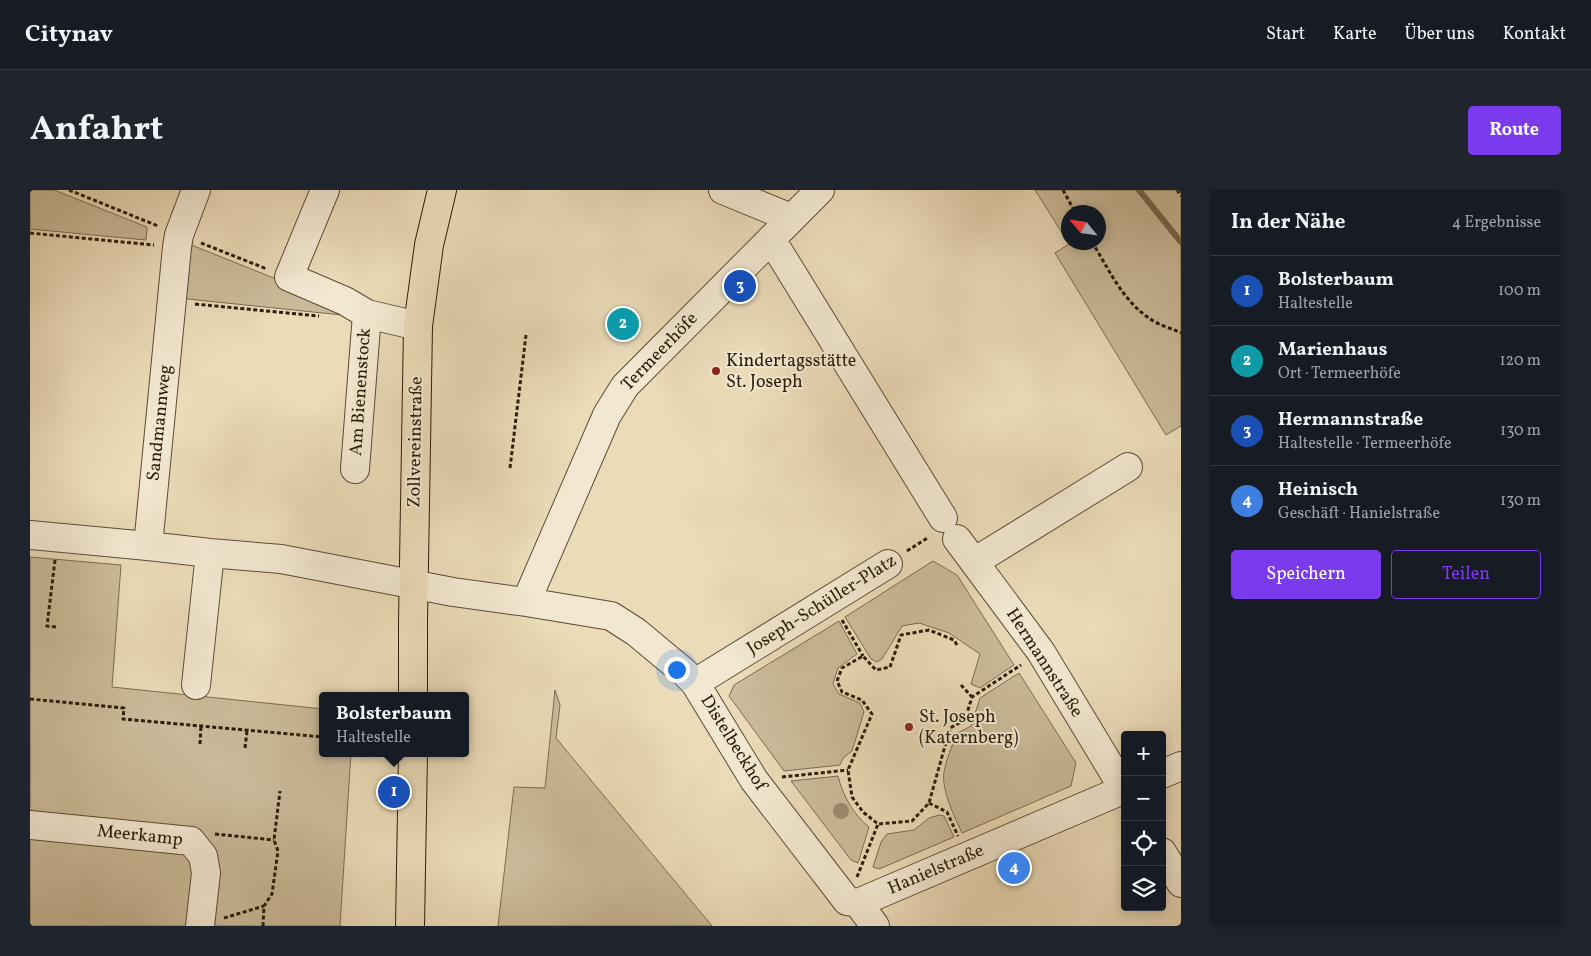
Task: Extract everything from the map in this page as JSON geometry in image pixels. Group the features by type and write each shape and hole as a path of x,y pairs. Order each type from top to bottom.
{"main road":[{"name":"Zollvereinstraße","path":"413,692 418,326 429,245 442,190"},
{"path":"410,926 413,757"}],"street":[{"name":"Sandmannweg","path":"148,546 177,247 179,235 196,190"},
{"name":"Am Bienenstock","path":"325,190 289,278 345,301 367,314 418,326"},
{"path":"723,190 791,218"},
{"name":"Termeerhöfe","path":"526,602 607,414 625,386 820,190"},
{"name":"Hermannstraße","path":"771,239 944,531 974,562 1040,652 1121,785"},
{"name":"Am Bienenstock","path":"355,469 367,314"},
{"path":"974,562 1128,467"},
{"name":"Distelbeckhof","path":"30,535 210,554 281,559 453,592 611,616 636,632 695,683 754,780 853,902 875,926"},
{"path":"196,685 210,554"},
{"name":"Joseph-Schüller-Platz","path":"695,683 888,564"},
{"path":"1166,772 1181,766"},
{"name":"Hanielstraße","path":"853,902 967,857 1121,791"},
{"name":"Meerkamp","path":"30,825 190,841 202,856 206,873 201,922"},
{"path":"1166,858 1181,882"}],"path":[{"path":"1063,190 1072,205"},
{"path":"1177,190 1181,196"},
{"path":"30,233 177,247"},
{"path":"1097,250 1135,307 1149,319 1181,333"},
{"path":"172,301 272,312"},
{"path":"510,468 526,335"},
{"name":"Joseph-Schüller-Platz","path":"888,564 944,531"},
{"path":"57,538 47,626 57,627"},
{"path":"830,600 863,656 876,670 890,667 901,635 929,630 954,640 957,645"},
{"path":"863,656 842,668 837,681 842,692 862,700 872,714 848,770 852,797 863,812 878,824 912,821 929,803 950,728 965,720 972,697 1040,652"},
{"path":"961,685 972,697"},
{"path":"30,699 124,708 123,719 319,737"},
{"path":"200,744 201,726"},
{"path":"245,748 247,731"},
{"path":"754,780 848,770"},
{"path":"263,926 264,906 272,894 278,851 274,840 280,791"},
{"path":"929,803 947,812 967,857"},
{"path":"853,902 878,824"},
{"path":"196,848 208,833 274,840"},
{"path":"201,922 221,919 264,906"}],"shaded area":[{"path":"30,190 54,190 147,227 146,240 30,229"},
{"path":"1035,190 1181,190 1181,426 1166,435 1055,253 1061,249 1106,250 1106,205 1061,205 1061,231"},
{"path":"183,245 194,246 326,299 342,315 178,298"},
{"path":"30,557 121,565 112,687 319,709 319,757 351,757 340,926 30,926"},
{"path":"933,561 957,575 1014,665 980,688 971,684 980,654 949,633 919,623 902,626 882,659 877,662 871,659 845,617"},
{"path":"839,621 857,654 838,668 833,684 839,694 860,703 864,712 852,751 843,758 840,765 784,771 729,696 734,685"},
{"path":"1019,673 1076,763 1071,786 962,833 949,804 944,779 946,763 956,734 971,726 980,698"},
{"path":"555,690 560,705 556,738 712,926 498,926 514,787 545,788"},
{"path":"838,776 849,804 869,827 858,863 851,860 791,781"},
{"path":"939,815 944,816 954,837 879,869 873,867 881,842 887,834 914,830 929,818"}],"waterway":[{"path":"1139,190 1181,242"}],"place":[{"name":"Hermannstraße","path":"740,286"},
{"name":"Marienhaus","path":"623,324"},
{"name":"Kindertagsstätte St. Joseph","path":"716,371"},
{"name":"St. Joseph (Katernberg)","path":"909,727"},
{"name":"Bolsterbaum","path":"394,792"},
{"name":"Heinisch","path":"1014,868"}]}
